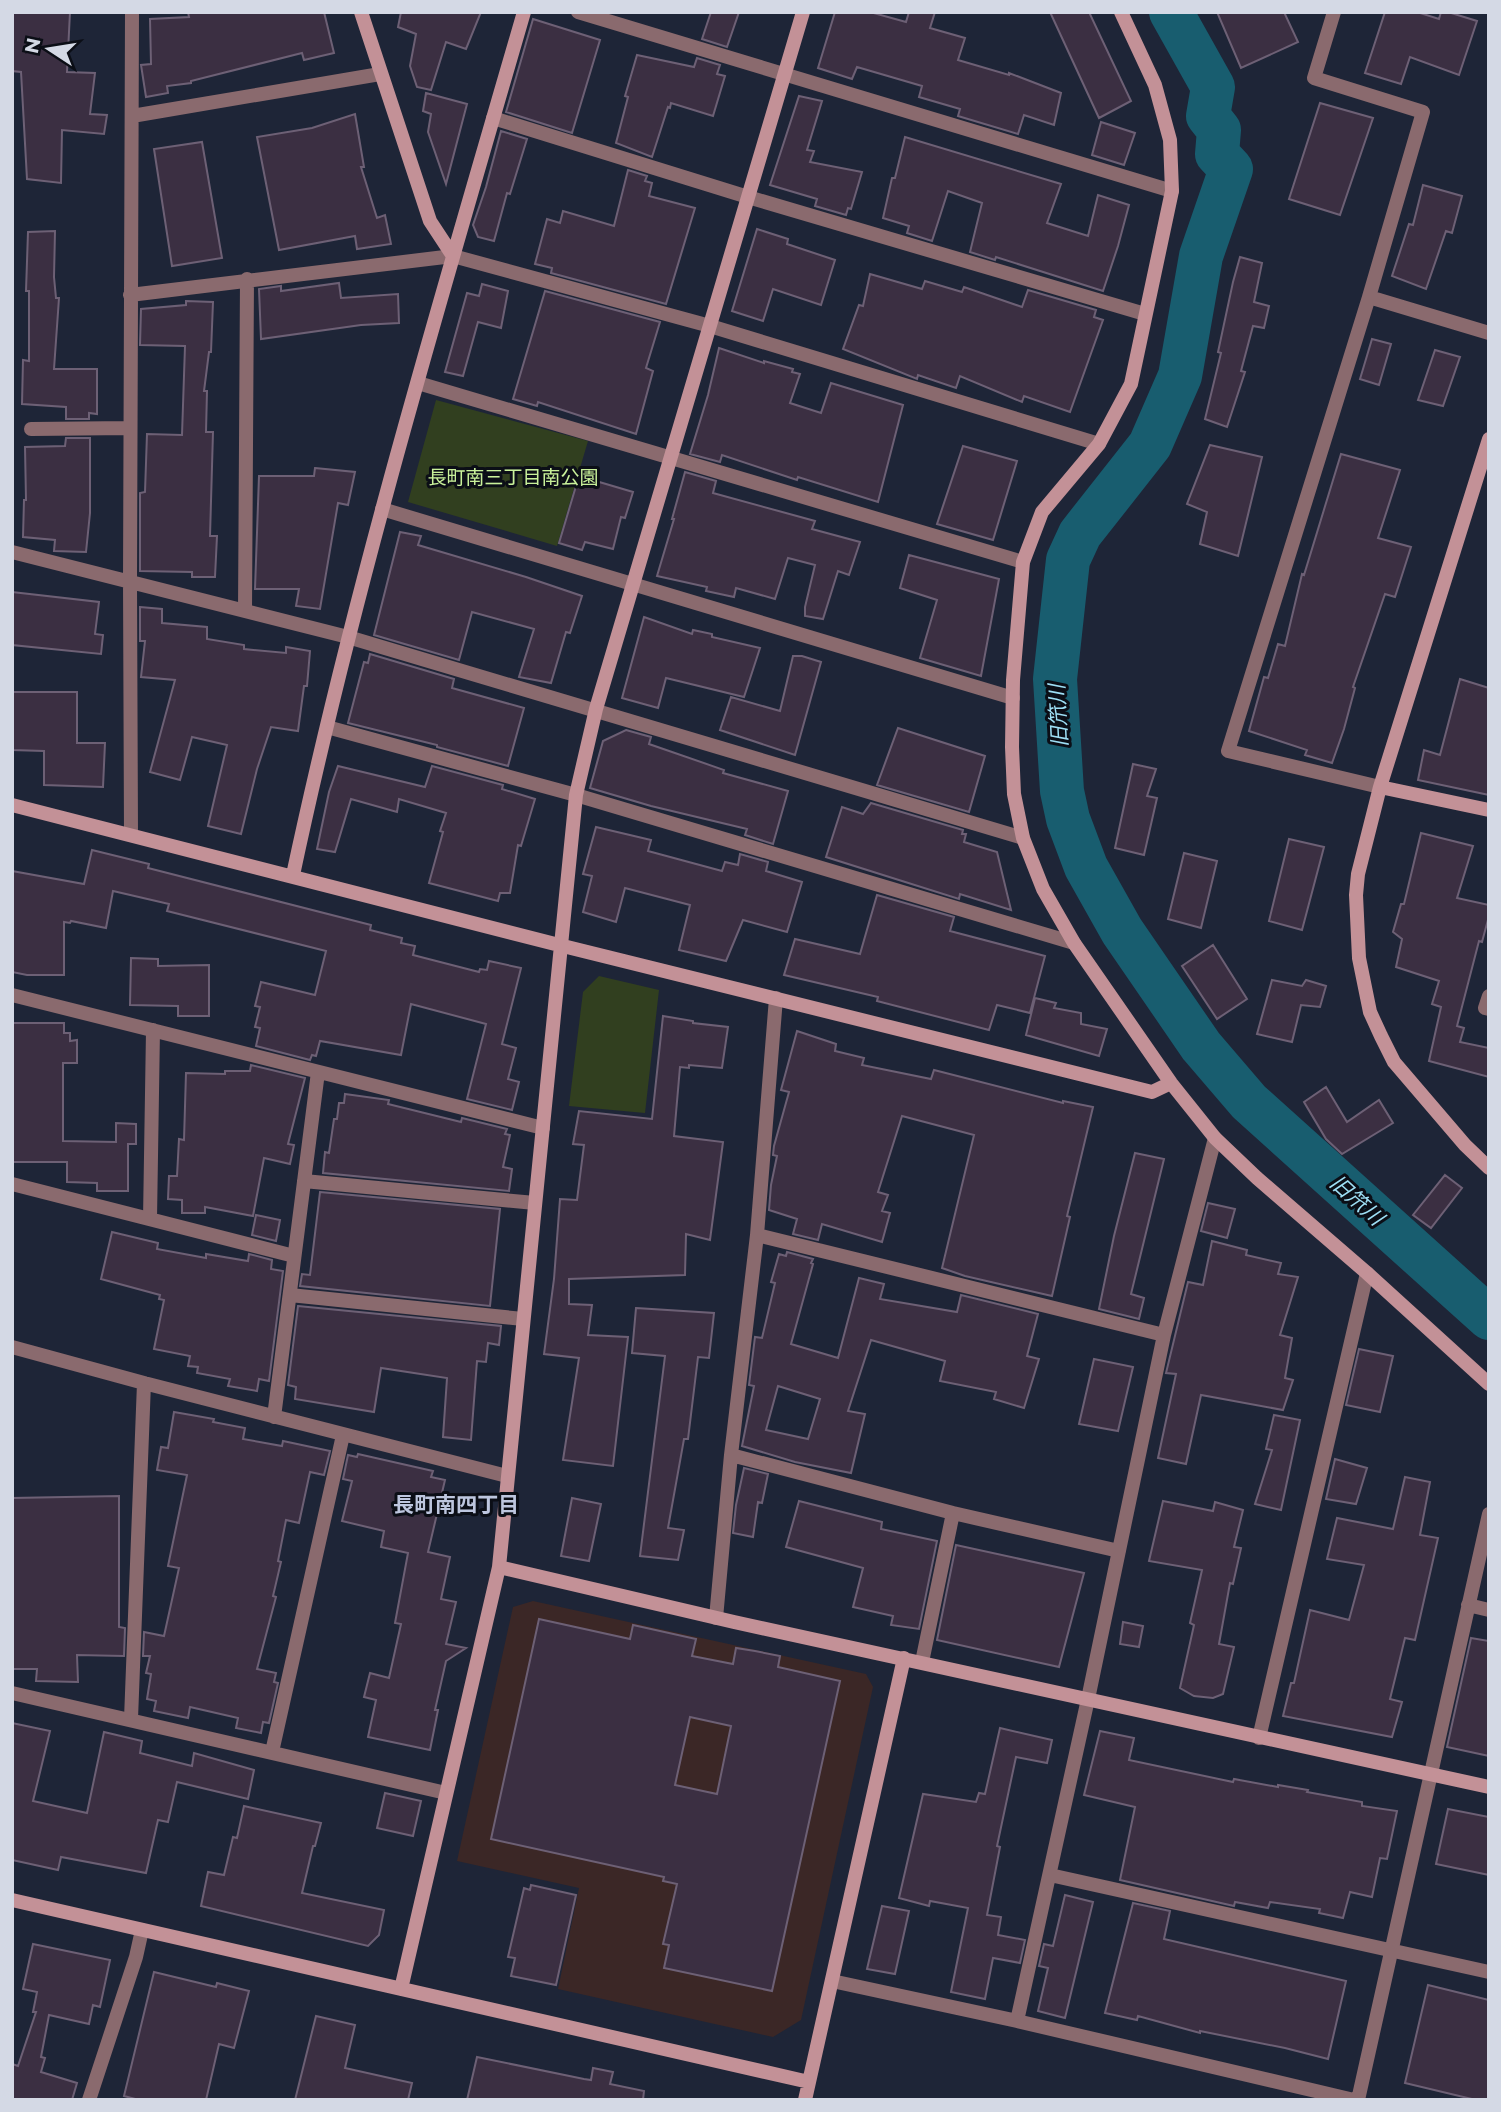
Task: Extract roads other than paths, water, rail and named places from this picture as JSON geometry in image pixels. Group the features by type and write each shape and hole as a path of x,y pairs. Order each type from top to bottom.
{"street":[{"path":"131,834 132,12"},
{"path":"361,12 429,221 453,256"},
{"path":"293,875 348,637 382,509 524,12"},
{"path":"578,12 1172,191"},
{"path":"401,1989 499,1567 576,795 596,709 803,12"},
{"path":"1121,12 1155,85 1170,140 1172,191 1131,384 1099,444 1042,512 1023,562 1012,747 1014,794 1023,838 1043,889 1074,943 1171,1083 1215,1138 1489,1384"},
{"path":"1334,12 1314,78 1423,113 1369,297 1228,751 1489,810"},
{"path":"132,116 380,74"},
{"path":"493,118 748,197 1145,314"},
{"path":"131,295 453,256 710,326 1099,444"},
{"path":"245,611 247,279"},
{"path":"1369,297 1489,333"},
{"path":"418,383 1023,562"},
{"path":"32,429 130,428"},
{"path":"1489,439 1380,787 1358,874 1356,895 1359,958 1370,1012 1394,1062 1489,1168"},
{"path":"382,509 1013,698"},
{"path":"12,552 348,637 1023,838"},
{"path":"327,727 576,795 1074,943"},
{"path":"12,804 563,946 1152,1092 1171,1083"},
{"path":"12,995 543,1128"},
{"path":"1489,996 1485,1008 1489,1009"},
{"path":"716,1618 757,1235 776,998"},
{"path":"150,1219 153,1030"},
{"path":"274,1417 318,1072"},
{"path":"1017,2021 1164,1335 1215,1138"},
{"path":"304,1181 535,1203"},
{"path":"12,1184 294,1256"},
{"path":"757,1235 1164,1335"},
{"path":"1259,1738 1367,1273"},
{"path":"290,1295 523,1319"},
{"path":"12,1347 507,1476"},
{"path":"131,1719 144,1383"},
{"path":"272,1752 343,1434"},
{"path":"732,1455 953,1513 1119,1550"},
{"path":"922,1662 953,1513"},
{"path":"832,1981 1356,2100 1489,1514"},
{"path":"499,1567 716,1618 1489,1787"},
{"path":"1468,1605 1489,1609"},
{"path":"805,2100 904,1658"},
{"path":"12,1693 446,1793"},
{"path":"1050,1875 1489,1972"},
{"path":"12,1900 809,2082"},
{"path":"89,2100 142,1930"}],"waterway":[{"name":"旧笊川","path":"1171,12 1213,87 1208,116 1219,130 1217,154 1231,169 1201,256 1180,376 1150,445 1080,534 1068,560 1055,679 1062,791 1068,819 1086,867 1122,931 1201,1046 1249,1102 1489,1318"}],"district":[{"name":"長町南四丁目","path":"456,1504"}],"park label":[{"name":"長町南三丁目南公園","path":"513,477"}]}
